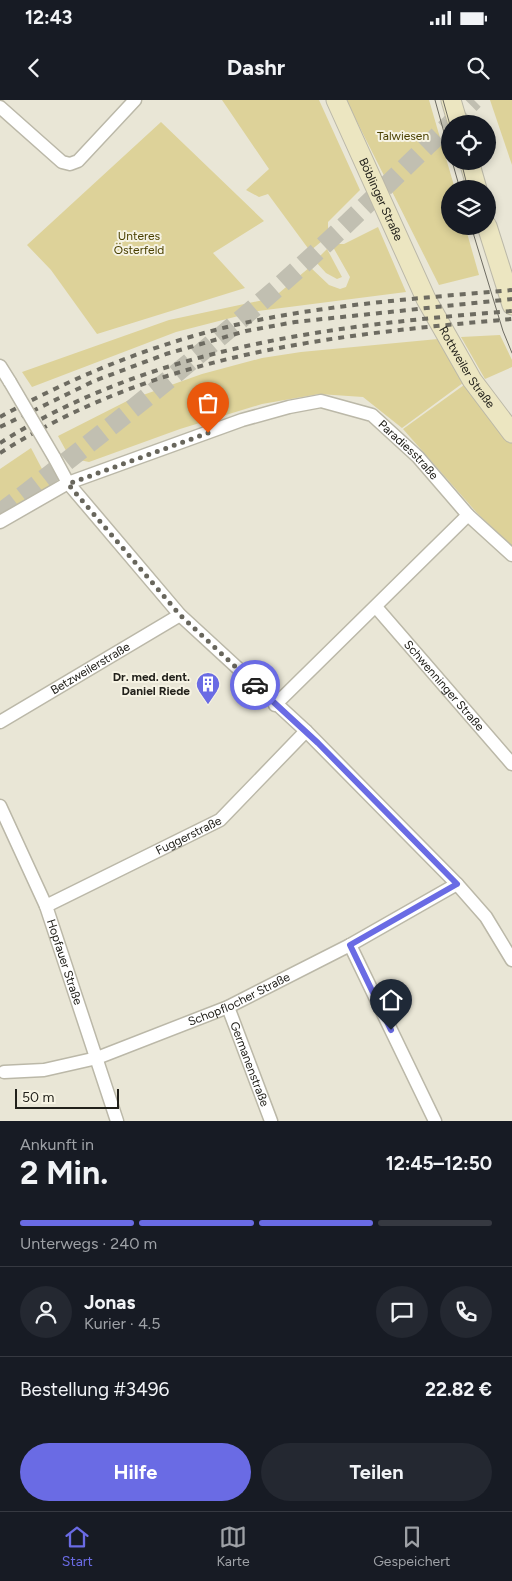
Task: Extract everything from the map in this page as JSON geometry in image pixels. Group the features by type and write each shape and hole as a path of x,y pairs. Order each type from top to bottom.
{"main road":[{"name":"Böblinger Straße","path":"336,100 426,299"},
{"path":"451,100 455,115"},
{"path":"490,235 512,305"},
{"name":"Rottweiler Straße","path":"426,299 472,380 512,433"}],"street":[{"path":"0,106 62,162 70,164 78,161 135,100"},
{"path":"0,366 68,484 180,615 275,705 306,731 457,884 486,917 512,960"},
{"name":"Paradiesstraße","path":"0,522 68,484 242,420 289,407 321,402 372,415 418,457 468,515 512,555"},
{"path":"275,705 468,515"},
{"name":"Schwenninger Straße","path":"376,606 512,764"},
{"name":"Betzweilerstraße","path":"0,722 180,615"},
{"name":"Fuggerstraße","path":"46,906 220,820 306,731"},
{"name":"Hopfauer Straße","path":"0,806 46,906 117,1121"},
{"name":"Schopflocher Straße","path":"4,1072 44,1070 96,1058 228,1008 350,945 457,884"},
{"path":"350,945 435,1121"},
{"name":"Germanenstraße","path":"228,1008 270,1121"}],"green space":[{"path":"222,100 319,100 360,190 328,222 328,236 310,251 268,194 259,197 246,190 269,169"},
{"name":"Talwiesen","path":"346,100 429,100 441,141 441,170 449,170 452,180 441,180 441,235 468,235 479,275 439,285"},
{"path":"490,100 512,100 512,165 496,115"},
{"name":"Unteres Österfeld","path":"161,122 264,221 213,253 245,288 97,334 51,270 27,245"},
{"path":"378,227 406,292 258,311 176,332 32,387 22,372 169,320 273,298 310,267 329,285 340,289 346,287 350,277 333,247 335,244 344,244"},
{"path":"327,249 342,277 337,279 326,273 315,261"},
{"path":"500,335 512,360 512,367 485,379 461,337"},
{"path":"438,339 463,383 402,428 363,397 319,394 262,404 180,429 89,462 70,458 58,436 129,400 202,374 262,358 301,352"},
{"path":"464,385 512,443 512,546 477,513 403,429"},
{"path":"31,448 51,486 0,515 0,469"}],"tunnel":[{"path":"459,115 474,100"},
{"path":"0,513 128,412 254,308 329,241 441,133"}],"tram line":[{"path":"435,100 441,122"},
{"path":"443,100 447,115"},
{"path":"455,170 457,180"},
{"path":"463,170 466,180"},
{"path":"474,235 503,331 512,353"}],"railway":[{"path":"0,417 58,387 119,361 181,340 244,323 344,306 512,290"},
{"path":"0,427 94,381 166,354 246,331 295,322 512,299"},
{"path":"0,443 59,410 120,383 183,362 247,346 313,333 379,324 512,311"},
{"path":"0,453 60,419 121,392 184,371 247,354 312,342 378,333 512,319"}],"way so far":[{"path":"208,433 68,484 98,522 180,615 255,685"}],"place":[{"name":"Dr. med. dent. Daniel Riede","path":"208,705"}],"route":[{"path":"255,685 306,731 366,790 418,846 457,884 350,945 391,1030"}]}
